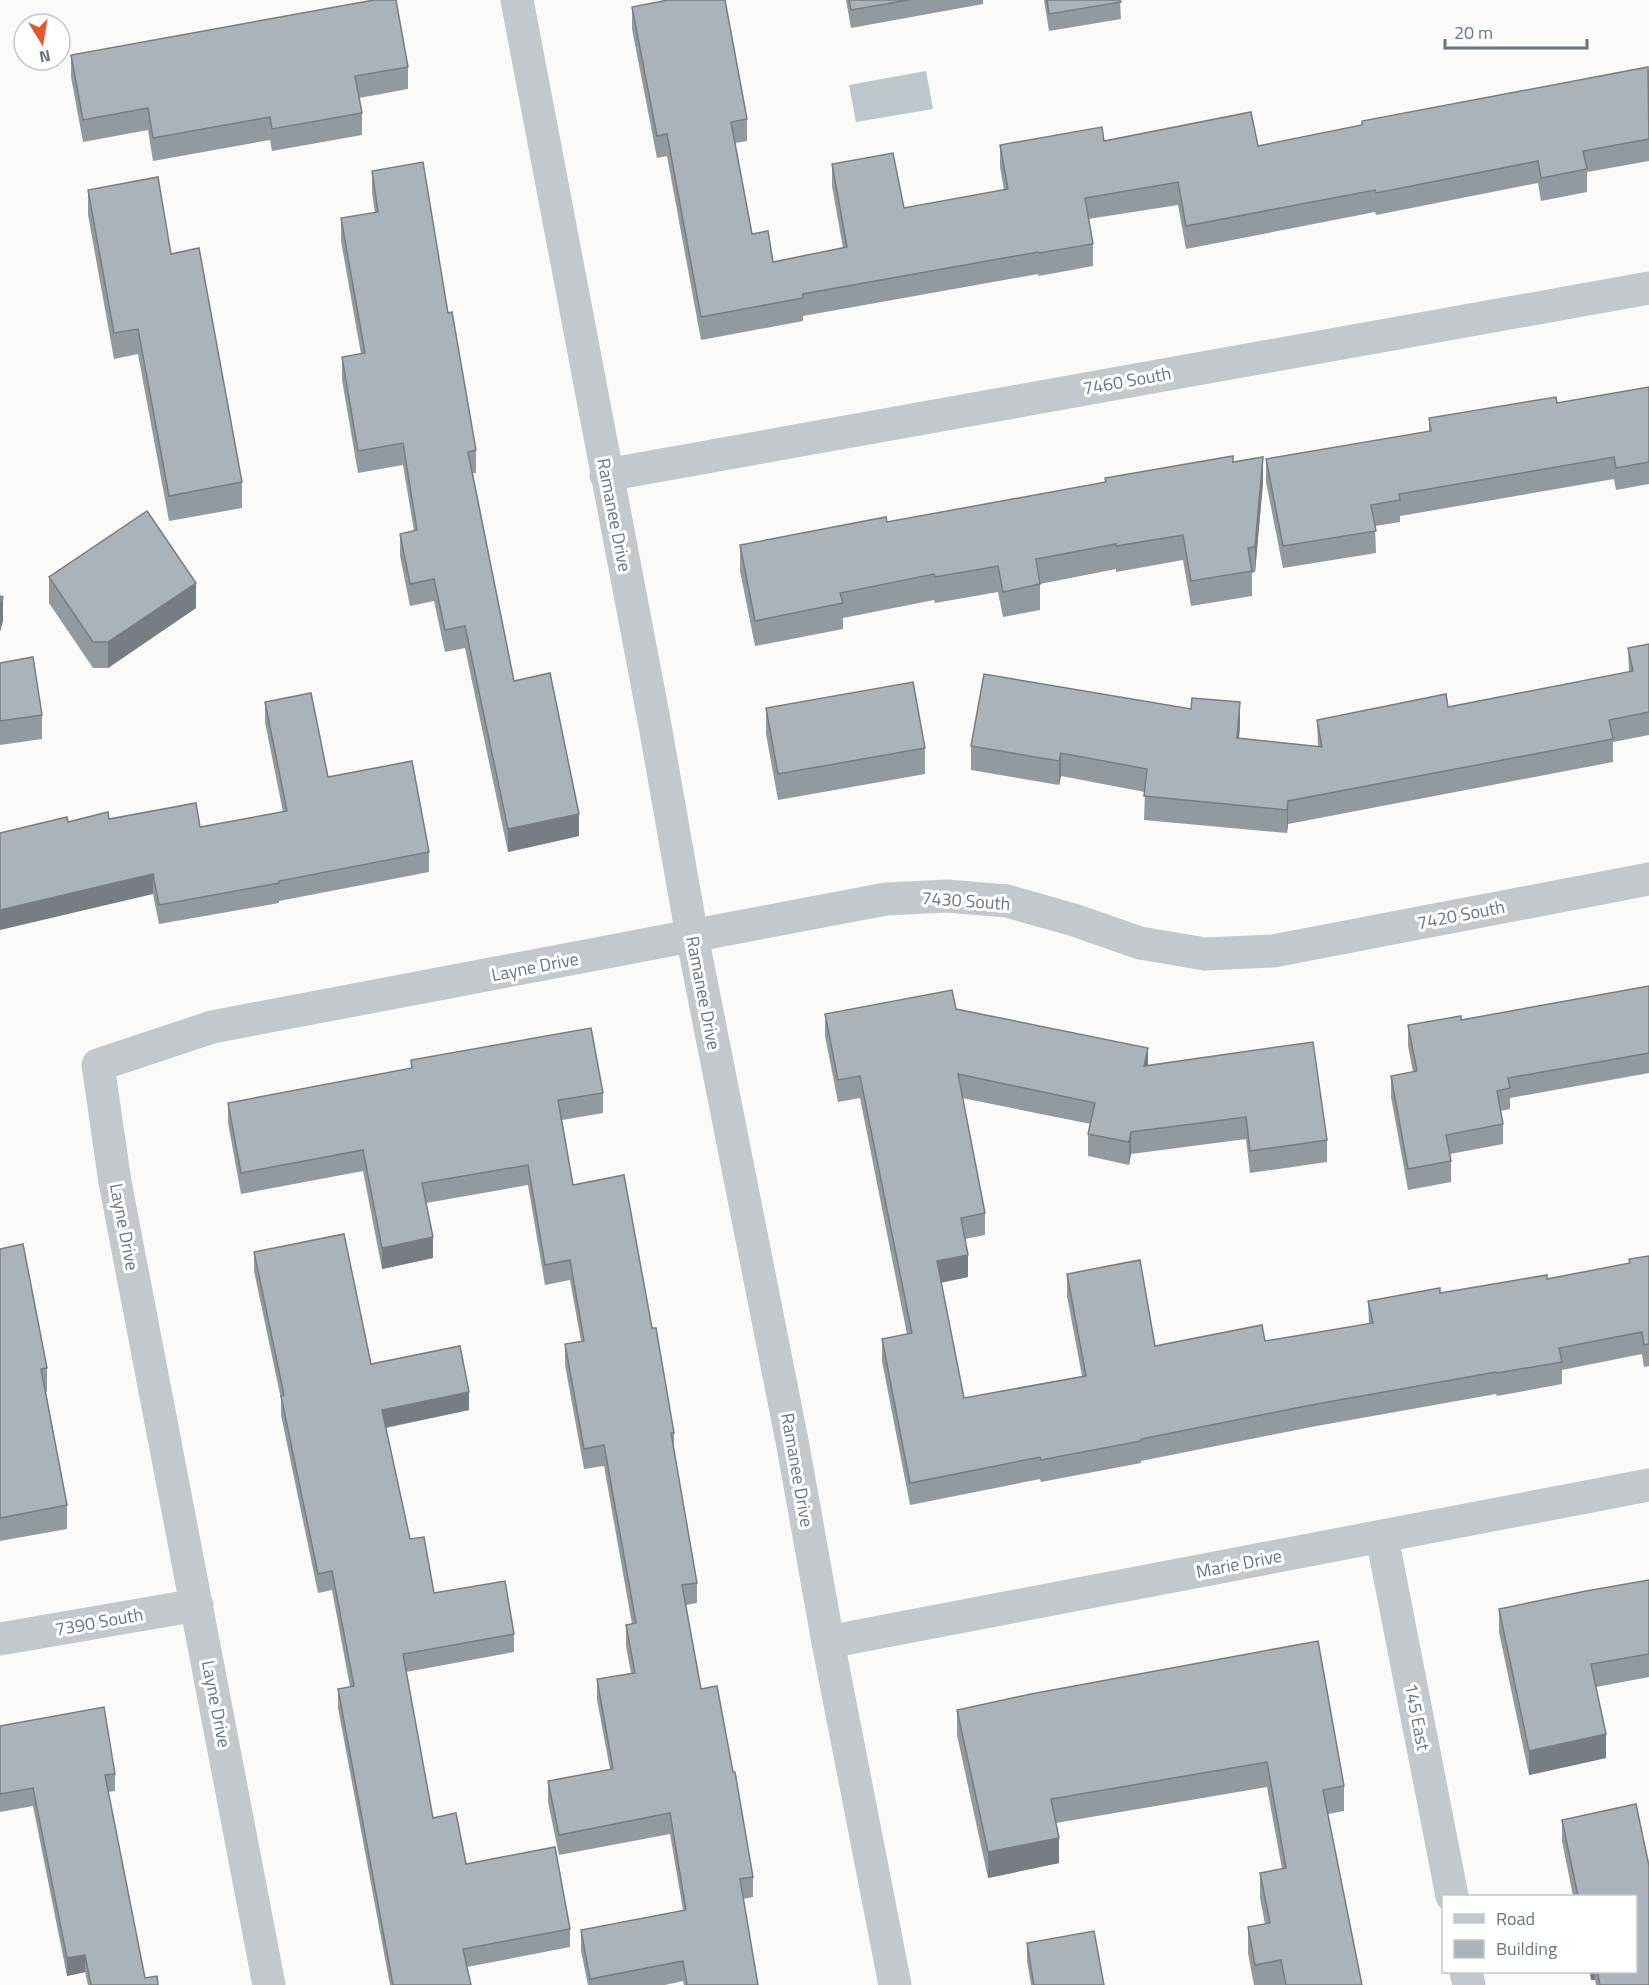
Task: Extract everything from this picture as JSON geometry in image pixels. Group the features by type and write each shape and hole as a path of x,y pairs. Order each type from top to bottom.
{"street":[{"name":"Ramanee Drive","path":"517,0 654,720 692,936 791,1434 828,1642 895,1985"},
{"name":"7460 South","path":"606,475 1649,288"},
{"name":"7420 South","path":"1273,951 1649,879"},
{"name":"7430 South","path":"692,936 886,899 946,896 1007,901 1074,920 1140,943 1205,954 1273,951"},
{"name":"Layne Drive","path":"269,1985 115,1182 98,1065 212,1028 692,936"},
{"name":"Marie Drive","path":"828,1642 1649,1485"},
{"name":"145 East","path":"1382,1537 1452,1895"},
{"name":"7390 South","path":"0,1639 197,1605"}],"shaded area":[{"path":"926,71 933,109 856,122 849,85"}],"building":[{"path":"374,0 396,0 408,67 355,76 362,113 272,129 270,117 153,138 148,108 83,120 72,55"},
{"path":"668,0 725,0 747,119 731,122 752,234 768,231 773,262 847,247 832,164 893,153 904,208 1008,189 1000,145 1102,127 1104,141 1251,112 1258,146 1362,125 1362,121 1648,67 1649,139 1583,151 1587,169 1541,178 1538,161 1376,193 1375,190 1186,226 1178,182 1085,198 1093,244 803,294 803,298 701,317 667,134 657,136 632,7"},
{"path":"849,0 909,0 851,10"},
{"path":"1047,0 1120,0 1121,2 1049,14"},
{"path":"423,162 448,313 452,312 476,450 468,452 514,681 550,673 579,814 508,829 465,626 445,630 434,579 410,584 400,534 417,530 403,443 358,451 342,357 365,353 341,218 378,212 372,171"},
{"path":"158,177 171,254 199,248 242,482 169,496 138,329 114,333 88,190"},
{"path":"1649,387 1649,462 1616,468 1614,457 1399,494 1400,500 1371,505 1376,531 1283,546 1266,459 1431,431 1429,418 1556,397 1557,403"},
{"path":"1233,456 1233,462 1263,457 1255,547 1248,548 1252,571 1191,581 1183,535 1116,546 1116,544 1036,559 1040,584 1003,592 998,566 935,577 934,574 840,593 843,603 755,621 740,545 886,517 887,522 1106,482 1105,478"},
{"path":"147,511 196,583 108,642 93,642 49,577"},
{"path":"1649,644 1649,712 1609,720 1613,739 1288,801 1287,810 1144,796 1147,769 1061,753 1059,761 971,746 984,674 1191,709 1192,698 1240,702 1237,738 1322,747 1317,720 1446,694 1448,707 1633,671 1628,648"},
{"path":"33,657 42,715 0,721 0,663"},
{"path":"913,682 925,748 778,774 766,708"},
{"path":"311,693 328,777 412,761 429,852 159,905 153,874 0,910 0,833 67,817 68,822 108,812 109,819 196,803 200,827 287,811 265,702"},
{"path":"1649,986 1649,1053 1508,1078 1510,1088 1497,1091 1503,1124 1446,1135 1451,1161 1408,1169 1391,1076 1417,1071 1408,1025 1461,1016 1461,1020"},
{"path":"952,990 956,1009 1148,1048 1144,1066 1313,1042 1327,1140 1250,1151 1246,1117 1131,1132 1129,1142 1088,1134 1095,1103 958,1074 985,1213 961,1218 968,1255 937,1261 964,1398 1086,1376 1067,1274 1140,1260 1155,1346 1262,1325 1265,1341 1373,1323 1368,1301 1440,1288 1440,1293 1547,1275 1547,1279 1630,1263 1629,1259 1649,1256 1649,1344 1644,1345 1642,1332 1559,1348 1562,1362 1311,1405 1141,1439 1141,1441 1041,1460 1040,1457 910,1483 882,1339 912,1333 860,1076 838,1080 825,1014"},
{"path":"591,1028 603,1093 558,1100 573,1185 624,1175 652,1328 656,1328 674,1433 671,1433 697,1583 682,1585 701,1689 717,1686 753,1877 740,1879 758,1985 687,1985 683,1961 590,1979 581,1930 686,1910 670,1813 559,1835 548,1781 613,1769 597,1679 635,1673 626,1625 636,1623 604,1445 584,1449 565,1344 584,1341 570,1260 545,1265 528,1165 422,1183 433,1237 382,1248 363,1150 241,1173 228,1103 412,1068 411,1060"},
{"path":"344,1234 371,1364 460,1346 469,1392 382,1410 410,1539 424,1537 434,1593 505,1581 514,1634 403,1654 433,1818 456,1813 466,1864 555,1847 570,1929 463,1949 471,1985 393,1985 338,1689 354,1686 332,1571 318,1574 254,1252"},
{"path":"23,1244 47,1368 41,1369 67,1505 0,1518 0,1249"},
{"path":"1649,1580 1649,1654 1591,1664 1606,1734 1529,1751 1499,1609"},
{"path":"1318,1641 1344,1786 1323,1790 1362,1985 1286,1985 1281,1960 1255,1965 1248,1927 1270,1923 1260,1873 1286,1868 1267,1762 1051,1799 1059,1838 988,1852 957,1710 1031,1694"},
{"path":"104,1707 115,1774 105,1775 145,1978 157,1976 158,1985 91,1985 85,1955 67,1958 33,1788 0,1794 0,1726"},
{"path":"1636,1804 1649,1866 1649,1985 1600,1985 1597,1973 1637,1973 1637,1895 1578,1895 1562,1820"},
{"path":"1094,1931 1104,1985 1034,1985 1027,1943"}]}
